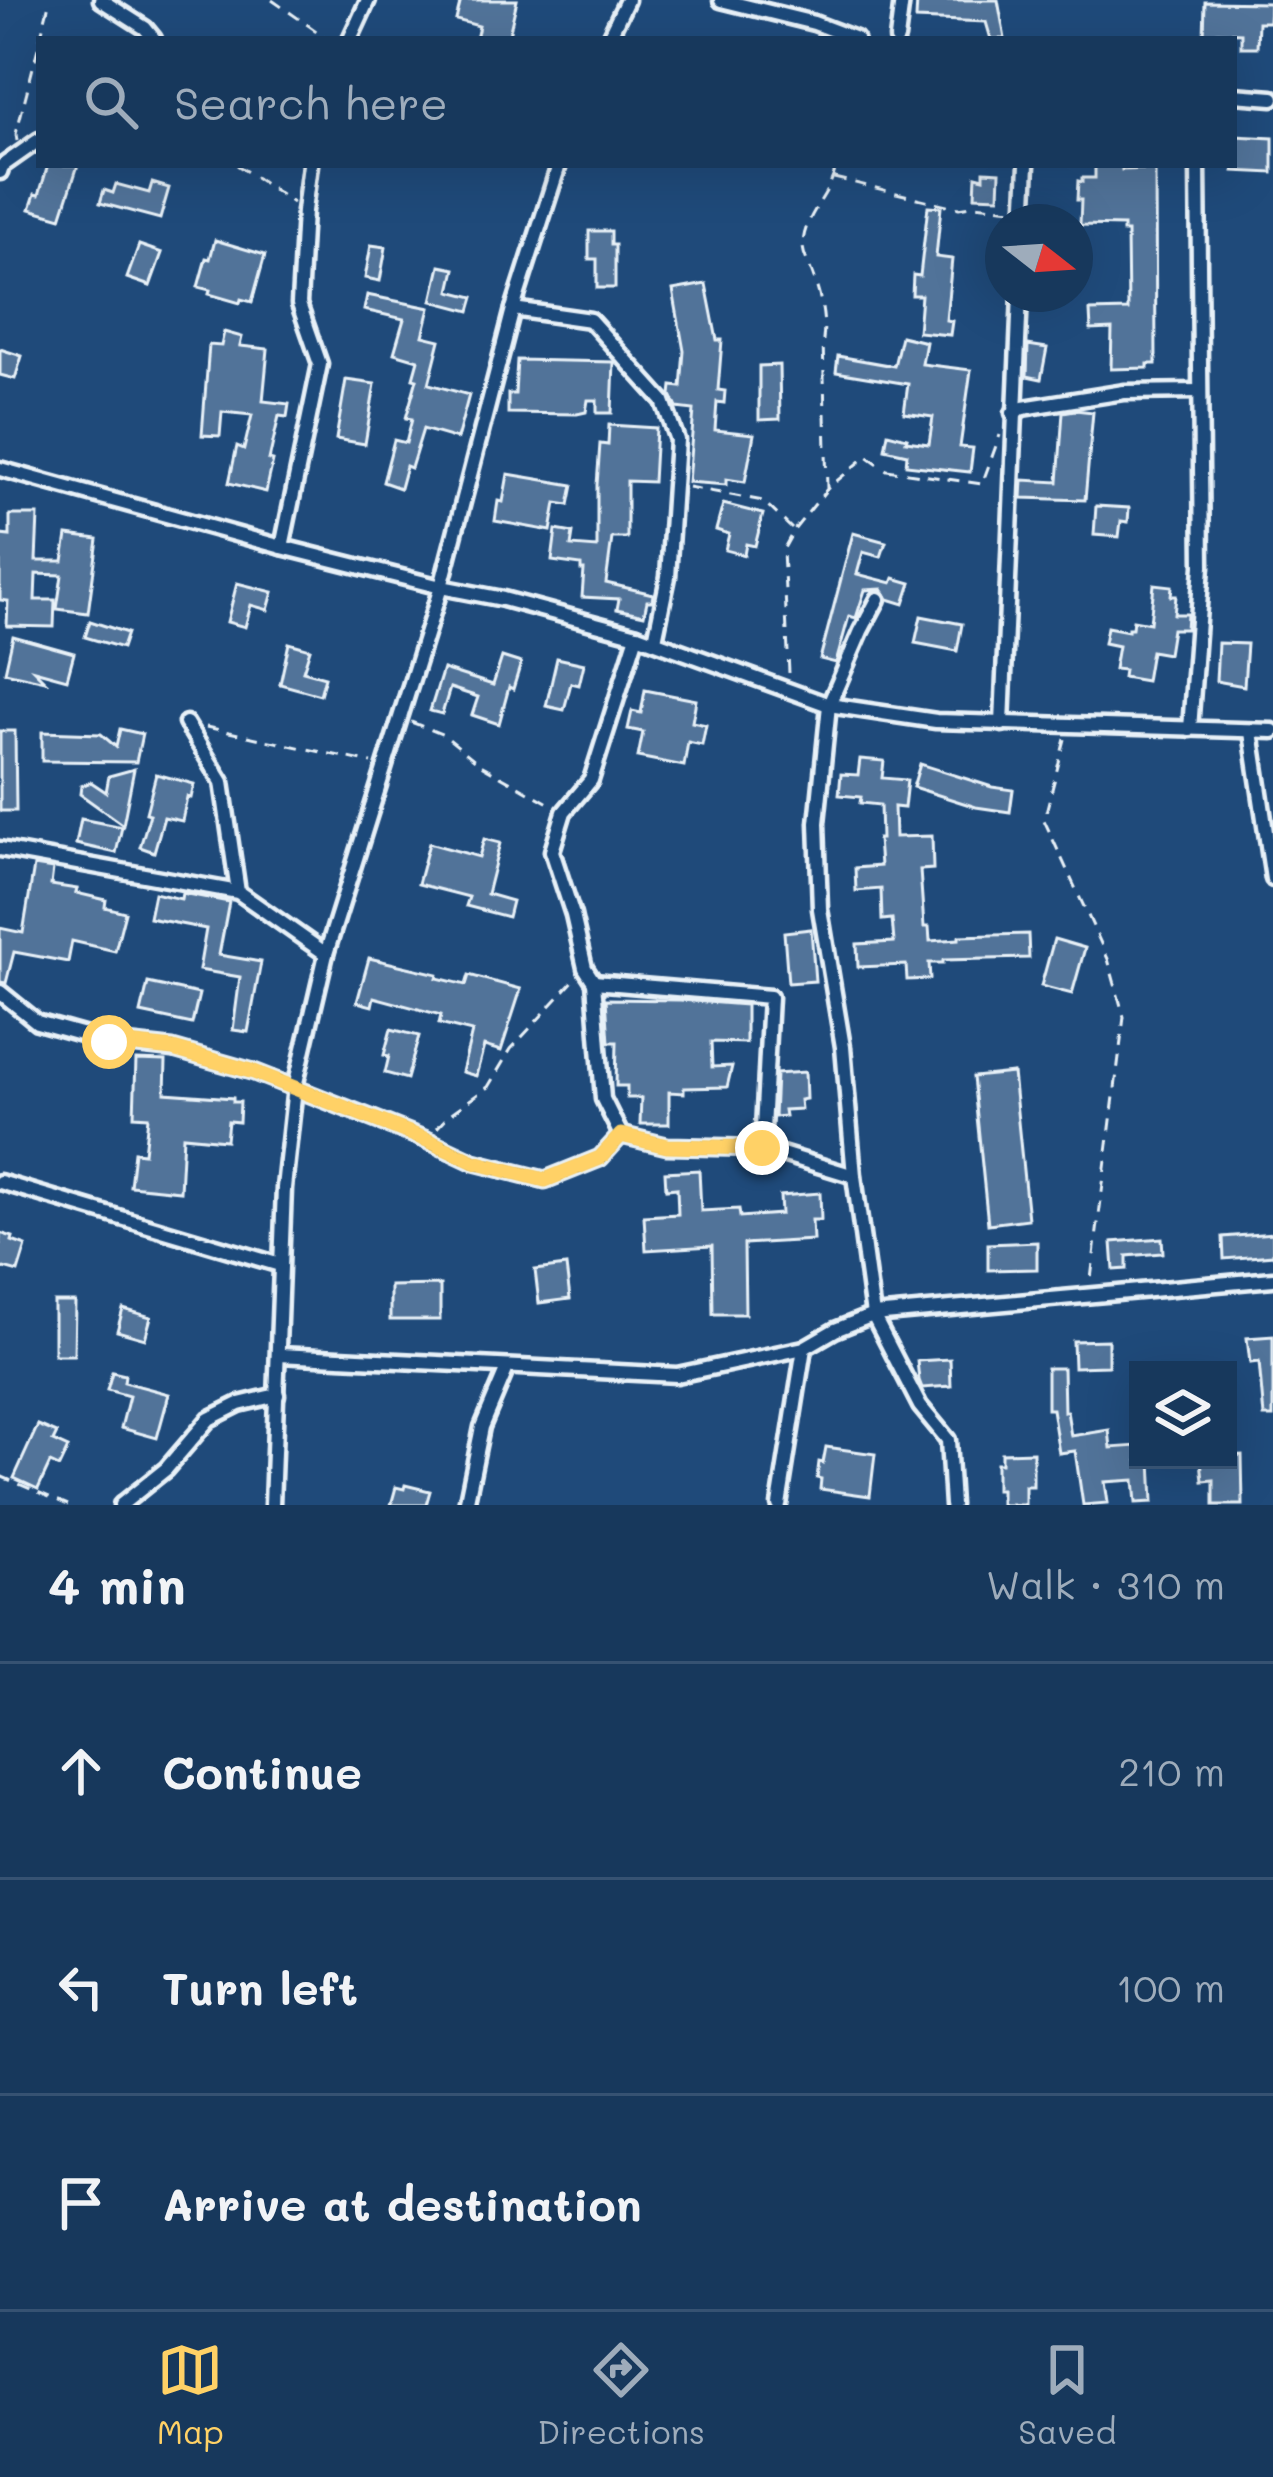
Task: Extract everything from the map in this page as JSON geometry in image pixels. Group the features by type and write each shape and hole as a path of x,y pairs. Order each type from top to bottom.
{"street":[{"path":"101,0 152,36"},
{"path":"351,36 368,0"},
{"path":"609,36 627,0"},
{"path":"721,0 848,36"},
{"path":"897,36 902,0"},
{"path":"1237,95 1273,98"},
{"path":"0,172 36,142"},
{"path":"282,547 320,364 298,304 310,168"},
{"path":"272,1505 284,1188 295,1087 326,955 441,587 513,309 558,168"},
{"path":"1025,204 1027,168"},
{"path":"1190,729 1202,566 1198,168"},
{"path":"513,309 590,320 663,401 677,440 668,577 655,640"},
{"path":"1002,724 1019,312"},
{"path":"1013,412 1092,395 1198,391"},
{"path":"0,469 282,547 655,640 830,705 915,719 1273,731"},
{"path":"878,599 830,705 817,823 820,908 843,1047 873,1315 920,1406 948,1440 952,1505"},
{"path":"637,635 591,779 564,812 552,851 585,968 594,982 603,1099 621,1135 667,1146 762,1148 854,1176"},
{"path":"186,723 222,782 238,892"},
{"path":"1251,732 1273,879"},
{"path":"0,848 238,892 326,955"},
{"path":"594,982 770,998 762,1148"},
{"path":"0,992 37,1022 109,1042 173,1049 254,1072 474,1162 545,1180 600,1158 621,1135"},
{"path":"0,1182 280,1265"},
{"path":"280,1354 677,1375 804,1348 873,1315 1273,1279"},
{"path":"779,1505 804,1348"},
{"path":"466,1505 482,1427 507,1368"},
{"path":"122,1505 166,1469 209,1419 239,1404 277,1395"}],"path":[{"path":"41,36 50,0"},
{"path":"272,0 324,36"},
{"path":"19,154 16,134 36,56"},
{"path":"241,168 304,211"},
{"path":"827,490 826,321 802,249 807,226 835,178 836,168"},
{"path":"835,178 959,208 985,207"},
{"path":"789,690 783,550 827,490 867,456 887,470 982,484 1000,435"},
{"path":"674,485 763,501 794,530"},
{"path":"402,718 445,735 482,765 564,812"},
{"path":"186,723 386,767"},
{"path":"1069,726 1044,820 1108,959 1124,1017 1088,1295"},
{"path":"427,1140 450,1114 488,1087 512,1048 585,968"},
{"path":"0,1476 68,1505"}],"building":[{"path":"461,0 517,0 509,36 477,36 479,26 456,20"},
{"path":"917,0 998,0 1004,36 990,36 986,22 916,19"},
{"path":"1205,2 1270,3 1269,22 1258,22 1257,47 1241,47 1241,33 1204,36"},
{"path":"1237,136 1273,138 1273,173 1234,171"},
{"path":"47,168 77,168 61,218 30,209 35,194 39,195"},
{"path":"1095,168 1155,169 1156,364 1148,368 1111,369 1112,329 1091,330 1090,312 1128,310 1127,232 1123,226 1093,225 1093,204 1077,200 1082,178 1095,178"},
{"path":"984,171 1000,172 999,197 975,196 976,176 984,178"},
{"path":"152,183 169,188 160,219 100,203 104,190 113,193 116,184 149,193"},
{"path":"928,206 941,207 936,257 952,259 946,320 952,321 950,335 918,332 921,295 912,295 913,275 920,276"},
{"path":"589,231 611,231 615,288 597,288 597,259 589,259"},
{"path":"215,240 265,255 252,302 241,299 240,303 198,287"},
{"path":"139,245 162,253 150,286 127,278"},
{"path":"371,245 386,247 380,281 365,278"},
{"path":"440,266 455,269 450,291 474,297 470,311 432,301"},
{"path":"706,284 717,340 722,340 718,390 725,391 724,403 717,402 715,430 754,434 745,482 726,479 726,485 688,482 694,410 677,408 671,395 672,386 681,387 684,351 673,290"},
{"path":"367,295 430,308 423,336 440,340 429,384 469,395 457,439 423,429 400,488 383,482 394,440 406,443 418,360 394,353 404,319 364,310"},
{"path":"224,332 242,337 240,346 268,349 263,401 289,404 287,417 279,416 266,492 229,483 237,446 244,449 252,415 222,412 220,436 202,435 209,345 221,346"},
{"path":"901,336 926,342 922,364 971,370 960,447 973,448 970,472 906,465 907,454 885,449 888,433 929,444 933,417 904,413 908,384 836,372 838,356 894,366"},
{"path":"1028,345 1047,348 1041,379 1027,376"},
{"path":"0,349 22,356 15,379 0,375"},
{"path":"517,360 614,362 612,413 597,413 597,400 588,400 586,412 577,414 508,413 508,394 515,394"},
{"path":"779,365 780,419 759,420 759,366"},
{"path":"346,380 375,384 365,444 336,439"},
{"path":"1063,412 1093,412 1085,500 1022,498 1023,480 1058,482"},
{"path":"609,425 656,428 653,482 627,481 627,538 612,538 606,583 653,594 644,615 617,609 619,599 582,597 581,565 552,561 556,530 573,533 571,546 597,548 600,444 608,445"},
{"path":"508,474 573,485 569,505 556,503 551,531 495,521"},
{"path":"723,504 763,514 755,546 746,544 744,555 725,550 729,534 716,530"},
{"path":"1096,506 1129,508 1128,522 1121,521 1119,537 1094,535"},
{"path":"10,515 38,515 36,561 63,561 67,535 98,539 88,613 57,609 62,575 36,574 35,600 55,600 54,627 7,626 8,601 0,600 0,535 10,536"},
{"path":"853,533 886,542 881,557 863,552 857,574 911,583 904,604 888,599 882,589 865,590 856,618 849,616 836,663 820,659"},
{"path":"237,583 273,592 268,610 251,605 245,627 227,622"},
{"path":"1154,584 1172,586 1174,614 1187,614 1186,629 1172,629 1168,654 1151,651 1146,681 1123,677 1124,670 1114,669 1118,646 1104,643 1107,627 1128,631 1133,620 1150,623"},
{"path":"921,616 962,624 957,651 915,643"},
{"path":"90,621 127,633 122,648 85,637"},
{"path":"13,636 74,653 67,679 34,670 45,681 5,672"},
{"path":"289,643 310,649 303,671 325,677 320,695 280,684"},
{"path":"1218,643 1247,644 1244,686 1216,681"},
{"path":"502,657 521,663 499,724 472,715 478,697 450,688 442,714 430,711 443,669 493,685"},
{"path":"557,658 584,664 579,685 571,683 564,710 546,706"},
{"path":"645,690 696,700 692,722 706,725 702,745 688,742 684,766 638,757 643,732 628,729 632,711 641,713"},
{"path":"120,729 142,734 136,762 42,761 42,732 101,734 116,747"},
{"path":"0,731 15,731 16,811 0,811"},
{"path":"860,759 884,761 882,778 907,780 904,808 894,807 895,837 932,836 933,869 920,870 924,927 929,927 930,941 1028,934 1029,958 943,960 929,963 930,979 907,980 906,965 858,967 857,944 894,942 892,919 882,920 881,889 856,891 855,868 880,866 881,839 880,805 839,795 841,774 858,775"},
{"path":"920,764 1013,790 1010,812 976,807 913,787"},
{"path":"134,769 123,825 80,794 81,786 91,782 106,792 109,776"},
{"path":"156,774 194,784 182,821 164,817 154,852 140,847"},
{"path":"81,819 122,827 116,853 76,844"},
{"path":"484,839 500,843 487,894 512,901 508,917 466,906 469,897 418,884 429,843 479,857"},
{"path":"34,866 53,869 51,885 77,889 76,893 106,900 105,907 125,912 115,951 72,941 68,962 14,952 6,983 0,982 0,928 23,933"},
{"path":"154,893 229,902 219,955 261,962 248,1032 233,1030 240,977 199,970 206,929 149,918"},
{"path":"811,929 815,981 788,983 784,932"},
{"path":"1054,939 1085,948 1072,994 1041,986"},
{"path":"369,958 466,985 469,975 521,989 501,1051 484,1046 476,1076 462,1072 472,1032 439,1024 441,1015 374,997 372,1006 357,1002"},
{"path":"148,983 199,994 192,1024 141,1013"},
{"path":"606,999 746,1005 746,1043 711,1042 712,1067 732,1066 727,1087 669,1092 669,1124 640,1124 641,1098 627,1098 627,1086 616,1086 617,1042 609,1042"},
{"path":"391,1029 419,1036 407,1079 385,1073"},
{"path":"136,1060 166,1061 165,1093 240,1102 239,1122 228,1121 226,1140 183,1136 180,1191 130,1186 134,1152 144,1153 148,1117 134,1116"},
{"path":"805,1072 806,1099 800,1100 801,1109 784,1110 785,1116 774,1117 776,1074"},
{"path":"1013,1073 1028,1219 988,1224 973,1077"},
{"path":"699,1170 701,1211 739,1209 740,1217 781,1214 780,1196 820,1193 821,1220 812,1220 813,1240 744,1244 745,1314 713,1314 712,1246 646,1250 644,1216 678,1214 677,1188 666,1189 665,1172"},
{"path":"0,1233 26,1246 18,1272 0,1270"},
{"path":"1273,1233 1273,1255 1224,1259 1223,1237"},
{"path":"1162,1238 1163,1253 1127,1256 1127,1269 1114,1270 1112,1242"},
{"path":"1037,1242 1037,1269 988,1270 988,1244"},
{"path":"566,1266 570,1299 539,1303 535,1270"},
{"path":"440,1285 440,1320 390,1320 390,1286"},
{"path":"54,1302 75,1302 74,1355 54,1355"},
{"path":"123,1309 151,1317 145,1339 117,1331"},
{"path":"1273,1336 1273,1417 1264,1417 1259,1362 1250,1363 1247,1338"},
{"path":"1108,1340 1108,1366 1074,1367 1073,1341"},
{"path":"950,1359 951,1386 922,1388 917,1361"},
{"path":"1047,1368 1063,1368 1064,1412 1071,1436 1109,1430 1111,1448 1129,1447 1129,1469 1151,1469 1153,1502 1136,1503 1134,1480 1105,1482 1108,1503 1083,1505 1075,1451 1059,1453 1052,1409 1047,1409"},
{"path":"112,1372 125,1375 124,1382 169,1394 157,1438 121,1428 129,1396 107,1390"},
{"path":"38,1425 57,1433 53,1441 68,1448 59,1467 50,1463 38,1489 14,1478"},
{"path":"826,1447 875,1454 870,1496 820,1489 819,1462 823,1463"},
{"path":"1033,1452 1033,1486 1025,1486 1025,1505 1001,1505 996,1463 1001,1463 1001,1453"},
{"path":"1237,1455 1242,1455 1243,1505 1214,1505 1214,1480 1203,1481 1202,1469 1237,1469"},
{"path":"405,1485 430,1491 426,1505 391,1505 396,1487 404,1489"}],"route":[{"path":"109,1042 173,1049 254,1072 474,1162 545,1180 600,1158 621,1135 667,1146 762,1148"}]}
